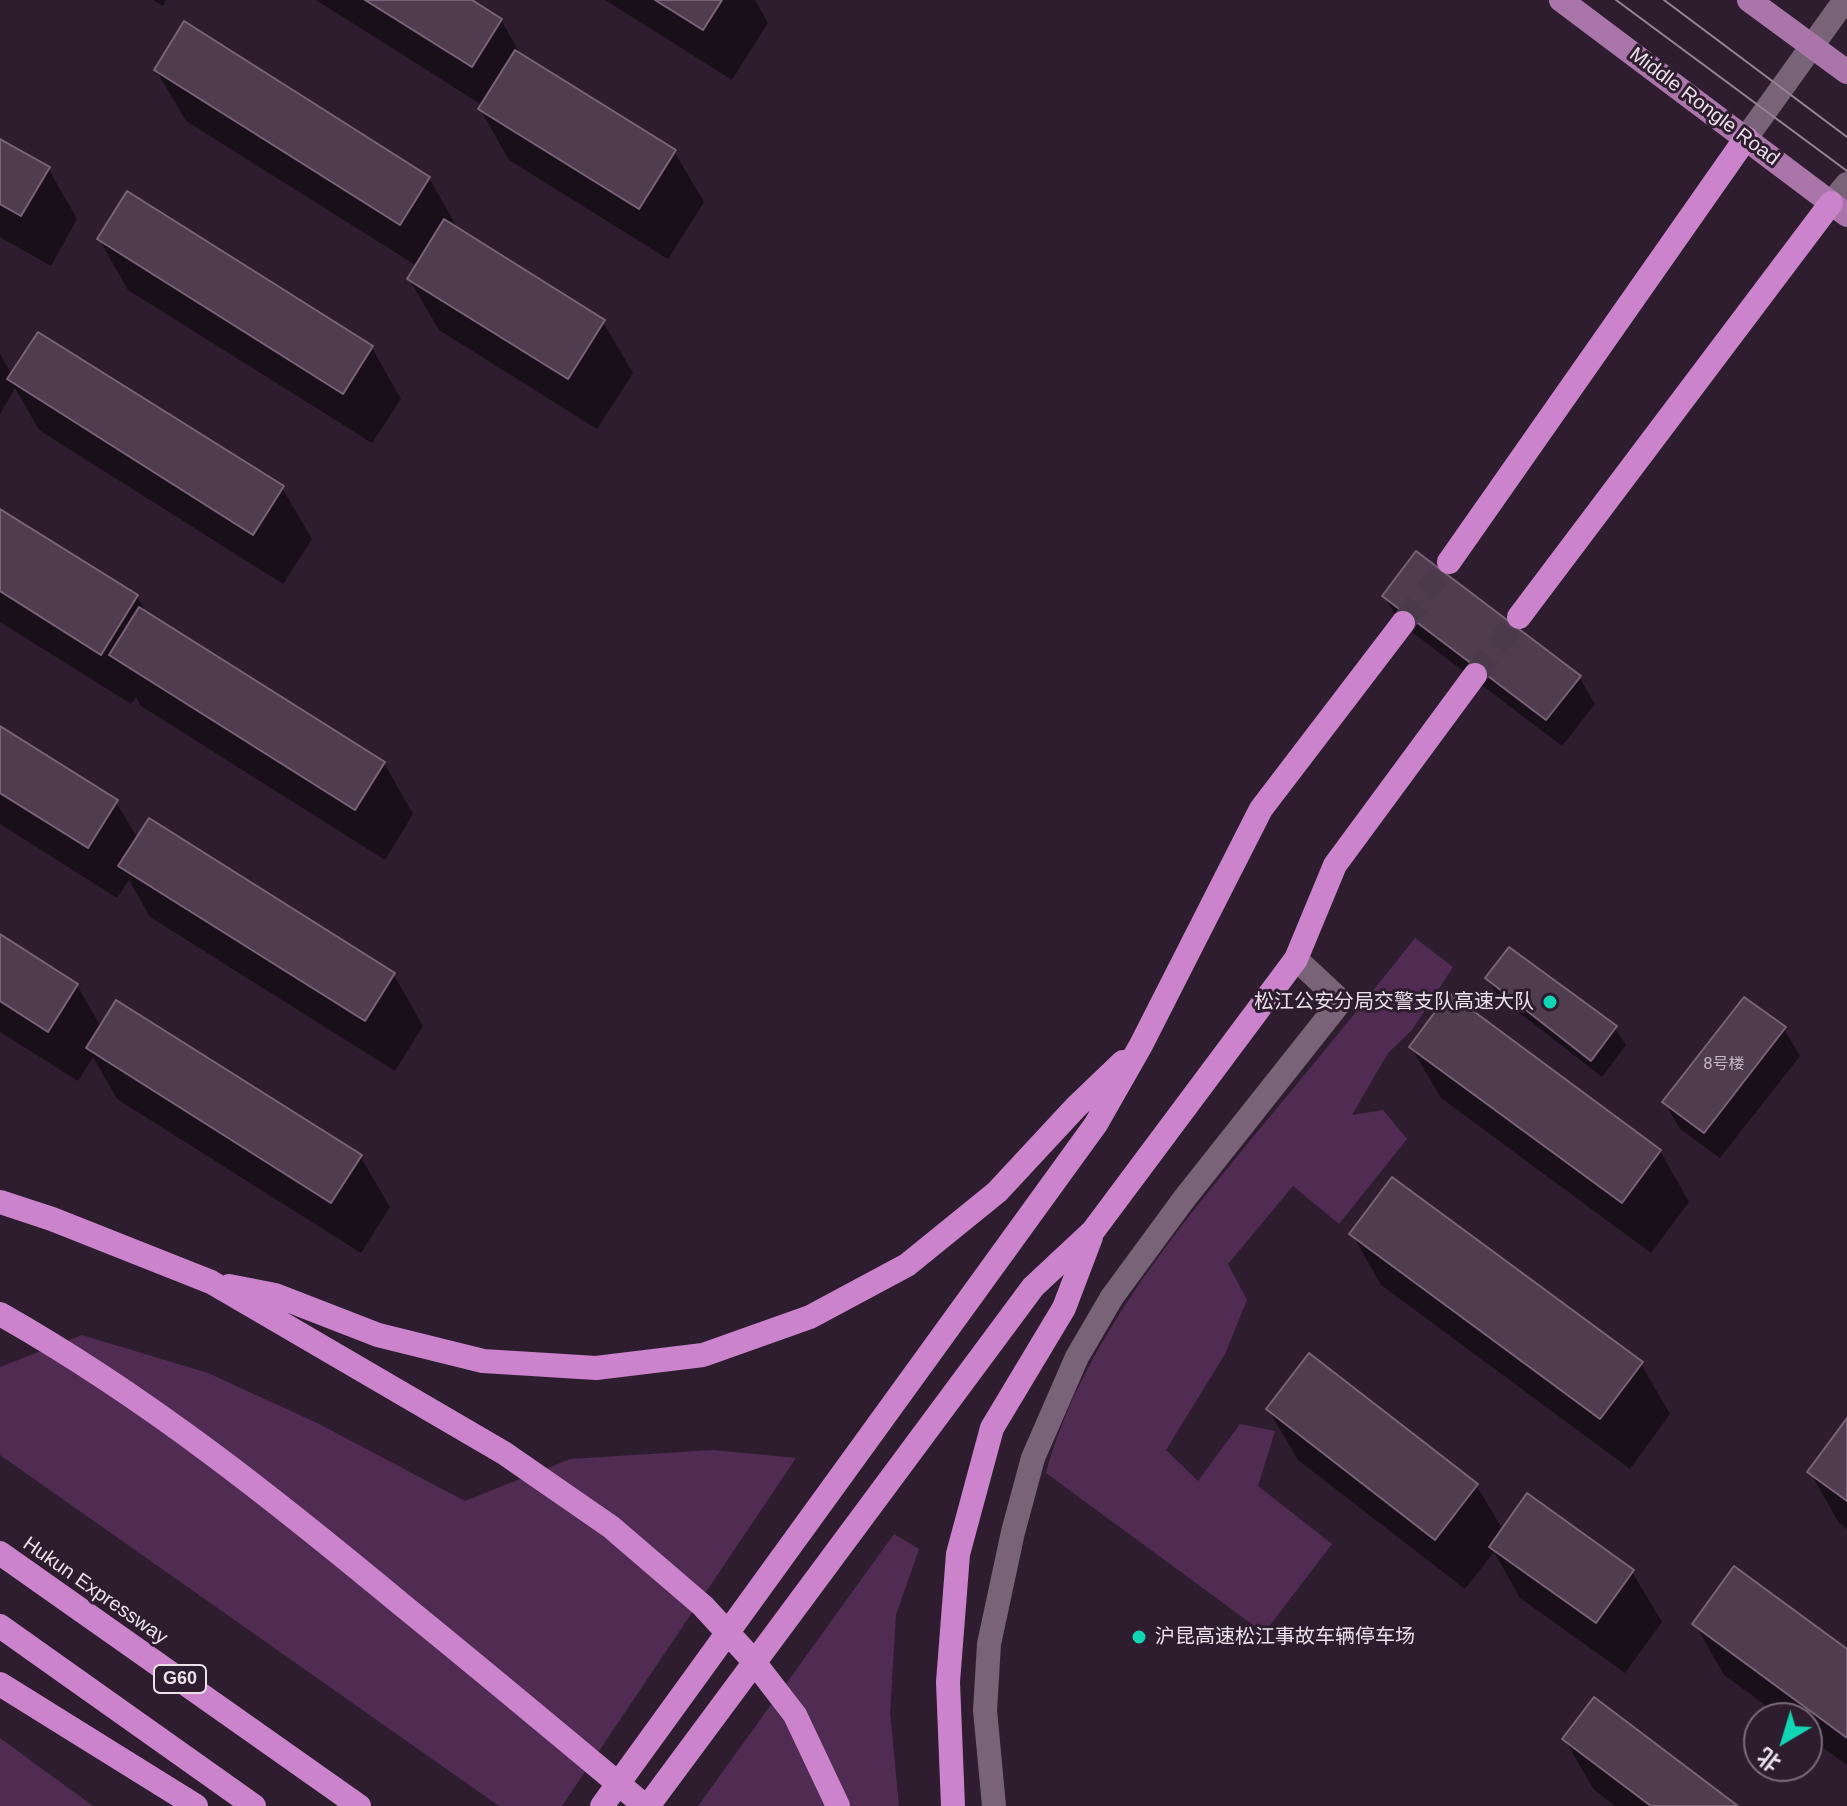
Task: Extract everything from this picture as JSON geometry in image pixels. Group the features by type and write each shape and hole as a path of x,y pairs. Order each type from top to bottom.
{"highway":[{"path":"1449,562 1746,138"},
{"path":"1519,617 1839,209"},
{"path":"602,1806 1096,1124 1141,1045 1261,809 1403,623"},
{"path":"0,1314 158,1414 270,1497 646,1806 1033,1287 1093,1231 1296,959 1335,865 1475,675"},
{"path":"211,1282 275,1295 378,1335 483,1361 596,1368 703,1355 810,1317 907,1265 997,1192 1076,1107 1141,1045"},
{"path":"0,1202 52,1219 211,1282 504,1453 611,1527 703,1606 751,1658 795,1715 838,1806"},
{"path":"953,1806 948,1682 958,1554 992,1428 1064,1308 1093,1231"},
{"name":"Hukun Expressway","path":"0,1553 359,1806"},
{"path":"0,1626 254,1806"},
{"path":"0,1684 196,1806"}],"main road":[{"name":"Middle Rongle Road","path":"1561,0 1839,209"},
{"path":"1749,0 1847,72"}],"street":[{"path":"1746,138 1845,0"},
{"path":"1839,209 1847,184"},
{"path":"994,1806 985,1710 989,1644 1013,1532 1033,1458 1077,1357 1112,1297 1184,1199 1341,1001 1296,959"}],"shaded area":[{"path":"1415,938 1453,967 1412,1030 1388,1053 1352,1115 1383,1110 1407,1139 1339,1224 1293,1186 1228,1264 1247,1300 1225,1354 1166,1450 1198,1481 1240,1424 1275,1431 1258,1486 1332,1544 1264,1633 1046,1473 1082,1380 1134,1292 1195,1209"},
{"path":"82,1335 208,1373 317,1423 465,1501 570,1459 713,1450 796,1458 562,1806 499,1806 0,1455 0,1367"},
{"path":"894,1534 919,1549 896,1615 890,1713 899,1806 698,1806"},
{"path":"0,1738 93,1806 0,1806"}],"building":[{"path":"365,0 472,0 502,19 472,67"},
{"path":"655,0 722,0 703,30"},
{"path":"184,21 430,177 400,225 154,70"},
{"path":"515,50 676,150 639,209 478,109"},
{"path":"0,139 50,167 21,216 0,204"},
{"path":"127,191 373,346 343,394 97,239"},
{"path":"444,219 605,320 568,379 407,279"},
{"path":"38,332 284,486 253,535 7,379"},
{"path":"0,509 138,595 101,655 0,591"},
{"path":"1416,551 1581,676 1546,720 1382,596"},
{"path":"139,607 385,762 355,810 109,655"},
{"path":"0,726 118,800 88,848 0,793"},
{"path":"149,818 395,973 365,1021 118,866"},
{"path":"0,934 78,984 48,1032 0,1001"},
{"name":"松江公安分局交警支队高速大队","path":"1509,947 1617,1026 1591,1061 1485,978"},
{"path":"1449,993 1661,1150 1622,1203 1409,1047"},
{"path":"1744,997 1786,1027 1704,1133 1662,1102"},
{"path":"116,1000 362,1155 331,1203 86,1048"},
{"path":"1392,1177 1643,1362 1600,1419 1349,1234"},
{"path":"1309,1353 1478,1484 1435,1540 1266,1409"},
{"path":"1847,1418 1847,1501 1807,1472"},
{"path":"1527,1493 1634,1570 1596,1623 1489,1547"},
{"path":"1734,1566 1847,1649 1847,1738 1823,1720 1823,1702 1798,1702 1692,1624"},
{"path":"1594,1697 1738,1806 1651,1806 1562,1739"}],"tunnel":[{"path":"1403,623 1449,562"},
{"path":"1475,675 1519,617"}],"tram line":[{"path":"1616,0 1847,171"},
{"path":"1664,0 1847,137"}],"place":[{"name":"松江公安分局交警支队高速大队","path":"1550,1002"},
{"name":"沪昆高速松江事故车辆停车场","path":"1139,1637"}]}
